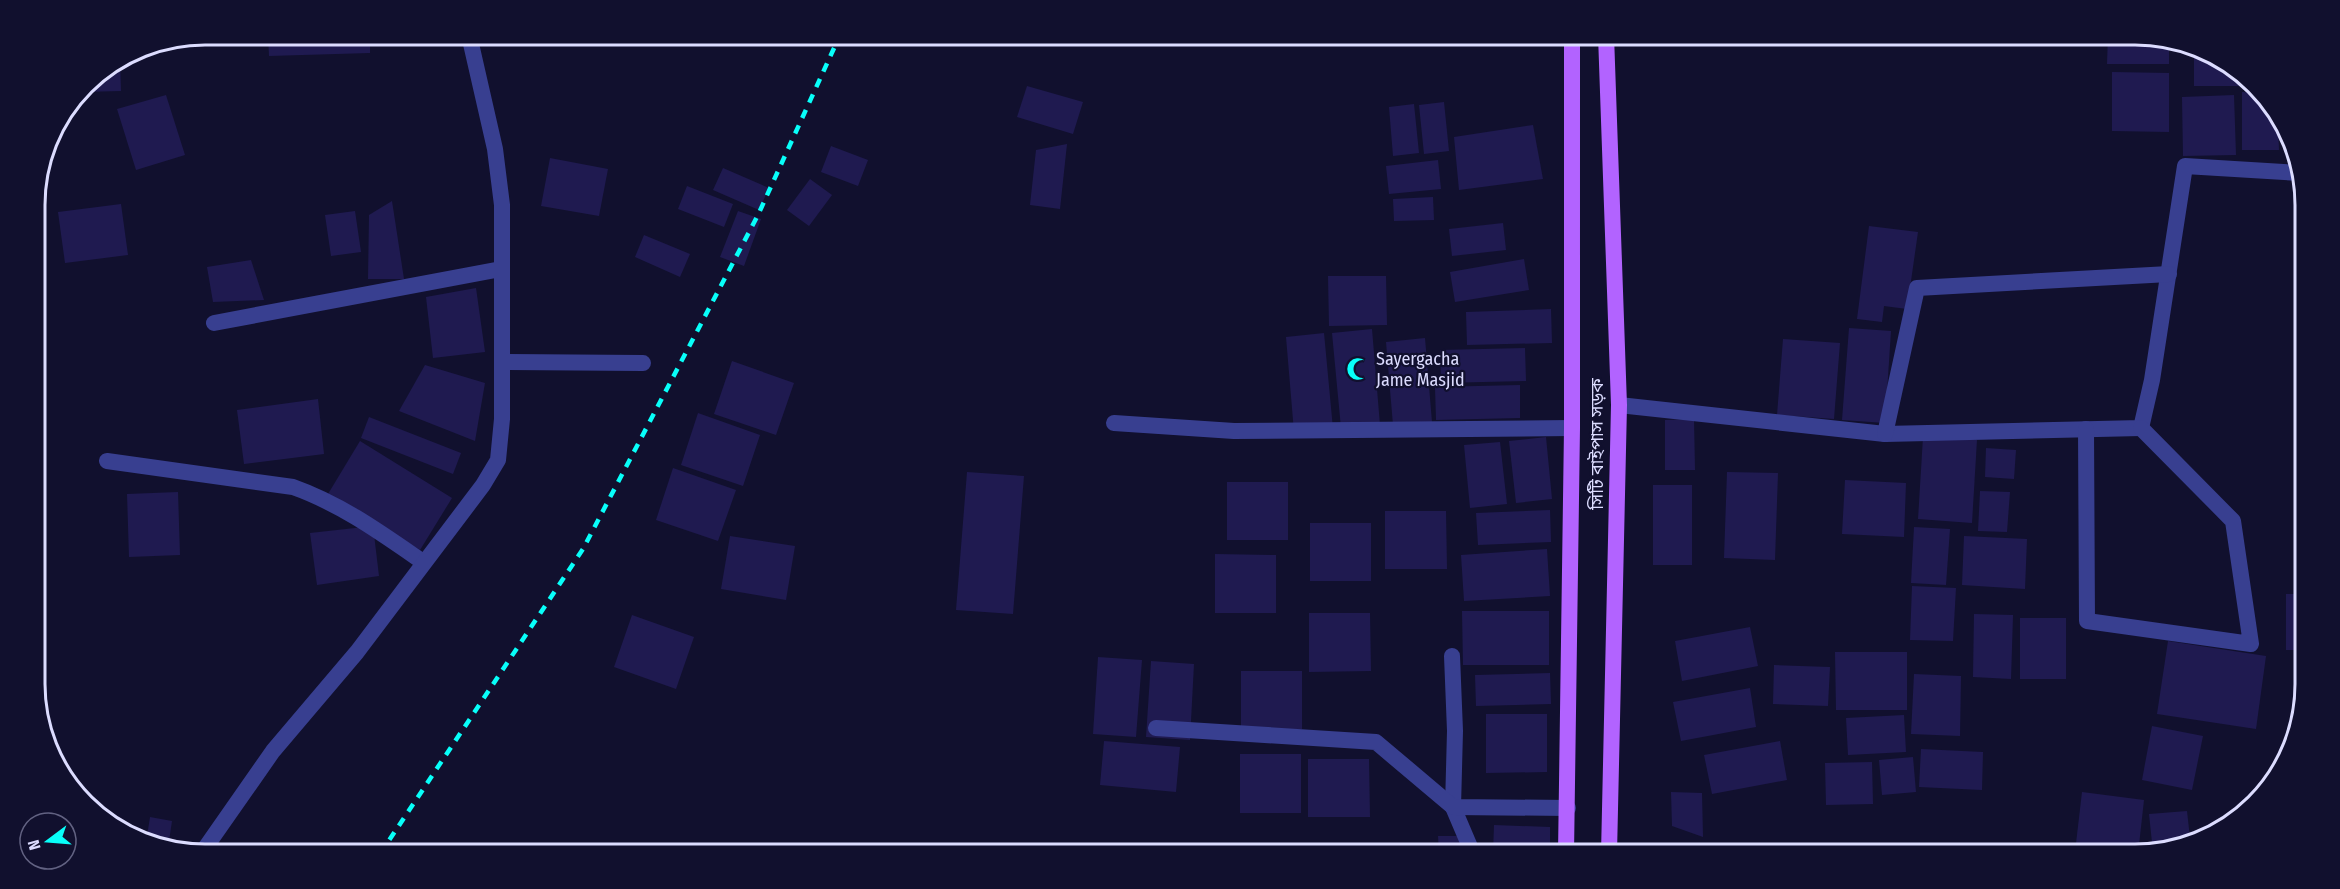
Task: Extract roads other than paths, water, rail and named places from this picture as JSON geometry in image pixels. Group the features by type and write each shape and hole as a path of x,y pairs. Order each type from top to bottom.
{"main road":[{"path":"1566,844 1572,428 1572,45"},
{"name":"সিটি বাইপাস সড়ক","path":"1606,45 1618,405 1609,844"}],"street":[{"path":"208,844 273,751 357,652 483,485 498,460 502,419 500,180 471,45"},
{"path":"2141,428 2152,380 2185,166 2292,172"},
{"path":"214,323 501,269"},
{"path":"1885,434 1917,288 2169,274"},
{"path":"502,362 643,363"},
{"path":"1618,405 1885,434 2086,429 2141,428 2233,521 2251,644 2087,621 2086,429"},
{"path":"1114,423 1234,431 1572,428"},
{"path":"107,461 293,487 315,495 359,518 423,562"},
{"path":"1452,656 1455,731 1453,807 1469,844"},
{"path":"1156,728 1376,742 1453,807 1568,808"}],"railway":[{"path":"387,844 583,549 758,215 835,45"}],"place":[{"name":"Sayergacha Jame Masjid","path":"1358,369"}]}
